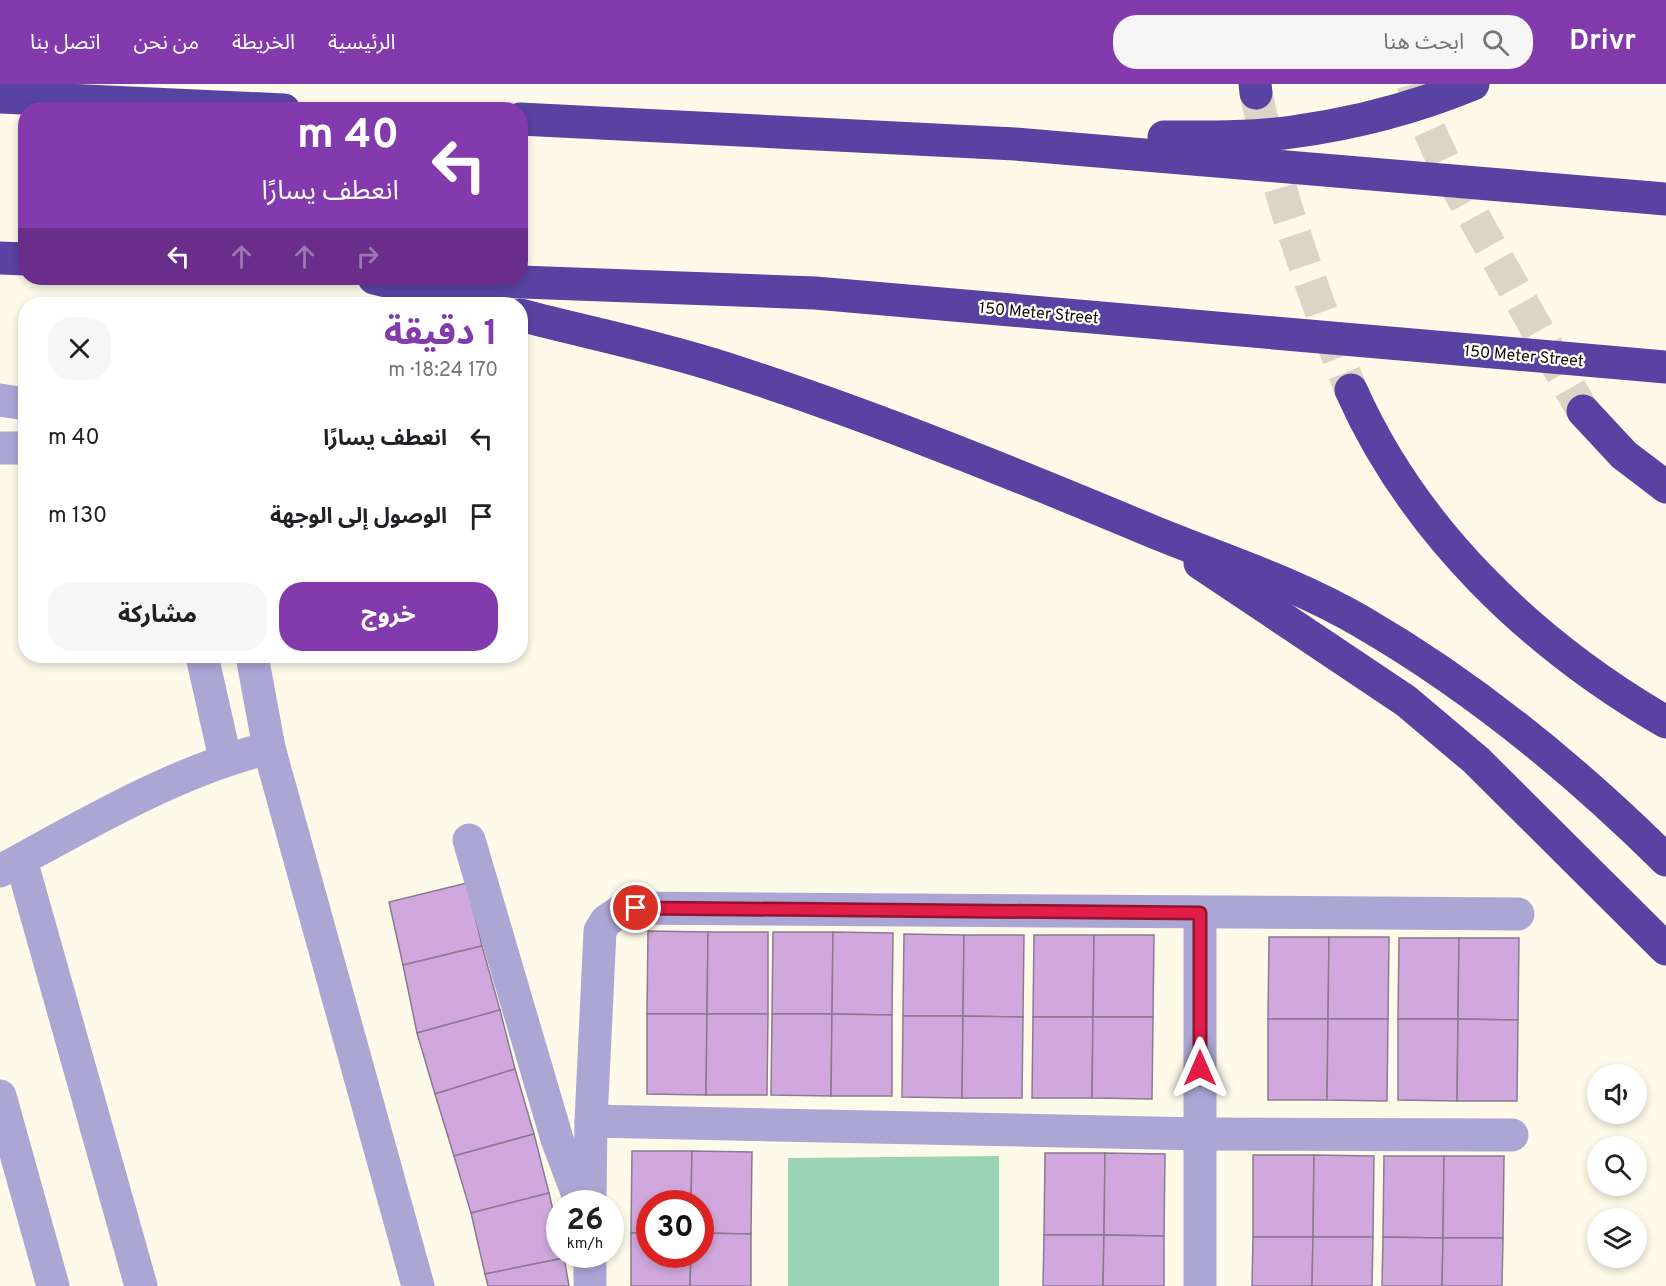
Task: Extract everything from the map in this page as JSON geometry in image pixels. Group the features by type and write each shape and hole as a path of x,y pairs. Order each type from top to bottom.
{"highway":[{"path":"1015,144 1113,138 1229,137 1292,132 1434,99 1473,84"},
{"path":"0,98 95,102"},
{"path":"528,119 1015,144 1666,199"},
{"path":"0,258 18,259"},
{"name":"150 Meter Street","path":"528,282 815,293 1666,367"},
{"path":"402,285 451,297"},
{"path":"528,317 724,368 957,450 1154,532 1281,580 1361,621 1456,681 1527,734 1666,860"},
{"path":"1351,390 1370,433 1396,475 1483,583 1553,644 1666,722"},
{"path":"1583,411 1624,455 1666,487"},
{"path":"1154,532 1406,701 1476,760 1666,949"}],"street":[{"path":"0,400 18,403"},
{"path":"0,448 18,448"},
{"path":"204,663 225,758"},
{"path":"253,663 268,748 418,1286"},
{"path":"141,1286 11,865 225,758 268,748"},
{"path":"469,840 557,1139 576,1190"},
{"path":"590,1190 600,931 606,921 625,908 1518,914"},
{"path":"1200,913 1200,1286"},
{"path":"0,1096 53,1286"},
{"path":"591,1121 1200,1134 1512,1135"},
{"path":"590,1268 590,1286"}],"green space":[{"path":"999,1156 999,1286 788,1286 788,1158"}],"building":[{"path":"467,883 482,946 403,965 389,902"},
{"path":"648,931 708,932 707,1014 647,1014"},
{"path":"708,932 768,932 768,1014 707,1014"},
{"path":"773,932 833,932 832,1014 772,1014"},
{"path":"833,932 893,933 892,1015 832,1014"},
{"path":"904,934 964,935 963,1016 903,1016"},
{"path":"964,935 1024,935 1023,1017 963,1016"},
{"path":"1034,935 1094,935 1093,1017 1033,1017"},
{"path":"1094,935 1154,935 1153,1017 1093,1017"},
{"path":"1269,937 1329,937 1328,1019 1268,1019"},
{"path":"1329,937 1389,937 1388,1019 1328,1019"},
{"path":"1399,938 1459,938 1458,1019 1398,1019"},
{"path":"1459,938 1519,938 1518,1020 1458,1019"},
{"path":"482,946 500,1010 417,1033 403,965"},
{"path":"500,1010 515,1069 435,1094 417,1033"},
{"path":"647,1014 707,1014 706,1095 647,1094"},
{"path":"707,1014 768,1014 767,1095 706,1095"},
{"path":"772,1014 832,1014 831,1096 771,1095"},
{"path":"832,1014 892,1015 892,1096 831,1096"},
{"path":"903,1016 963,1016 962,1098 902,1097"},
{"path":"963,1016 1023,1017 1022,1098 962,1098"},
{"path":"1033,1017 1093,1017 1092,1098 1032,1098"},
{"path":"1093,1017 1153,1017 1152,1099 1092,1098"},
{"path":"1268,1019 1328,1019 1327,1100 1268,1100"},
{"path":"1328,1019 1388,1019 1387,1101 1327,1100"},
{"path":"1398,1019 1458,1019 1457,1101 1398,1100"},
{"path":"1458,1019 1518,1020 1517,1101 1457,1101"},
{"path":"515,1069 534,1134 454,1156 435,1094"},
{"path":"534,1134 548,1190 546,1190 546,1194 471,1213 454,1156"},
{"path":"632,1151 692,1151 691,1190 636,1190 636,1233 631,1233"},
{"path":"692,1151 752,1152 751,1234 714,1233 714,1190 691,1190"},
{"path":"1045,1153 1105,1153 1104,1235 1044,1235"},
{"path":"1105,1153 1165,1154 1164,1236 1104,1235"},
{"path":"1253,1155 1314,1155 1313,1237 1253,1237"},
{"path":"1314,1155 1374,1156 1373,1237 1313,1237"},
{"path":"1384,1156 1444,1156 1443,1238 1383,1237"},
{"path":"1444,1156 1504,1156 1503,1238 1443,1238"},
{"path":"546,1194 546,1262 485,1274 471,1213"},
{"path":"631,1233 636,1233 636,1268 691,1268 690,1286 631,1286"},
{"path":"714,1233 751,1234 751,1286 690,1286 691,1268 714,1268"},
{"path":"1044,1235 1104,1235 1103,1286 1043,1286"},
{"path":"1104,1235 1164,1236 1164,1286 1103,1286"},
{"path":"1253,1237 1313,1237 1312,1286 1252,1286"},
{"path":"1313,1237 1373,1237 1372,1286 1312,1286"},
{"path":"1383,1237 1443,1238 1442,1286 1382,1286"},
{"path":"1443,1238 1503,1238 1502,1286 1442,1286"},
{"path":"546,1262 546,1268 566,1268 569,1286 488,1286 485,1274"}],"tunnel":[{"path":"1413,84 1422,114 1448,171 1583,411"},
{"path":"1256,93 1286,206 1323,317 1351,390"}],"route":[{"path":"636,908 1200,913 1200,1068"}]}
